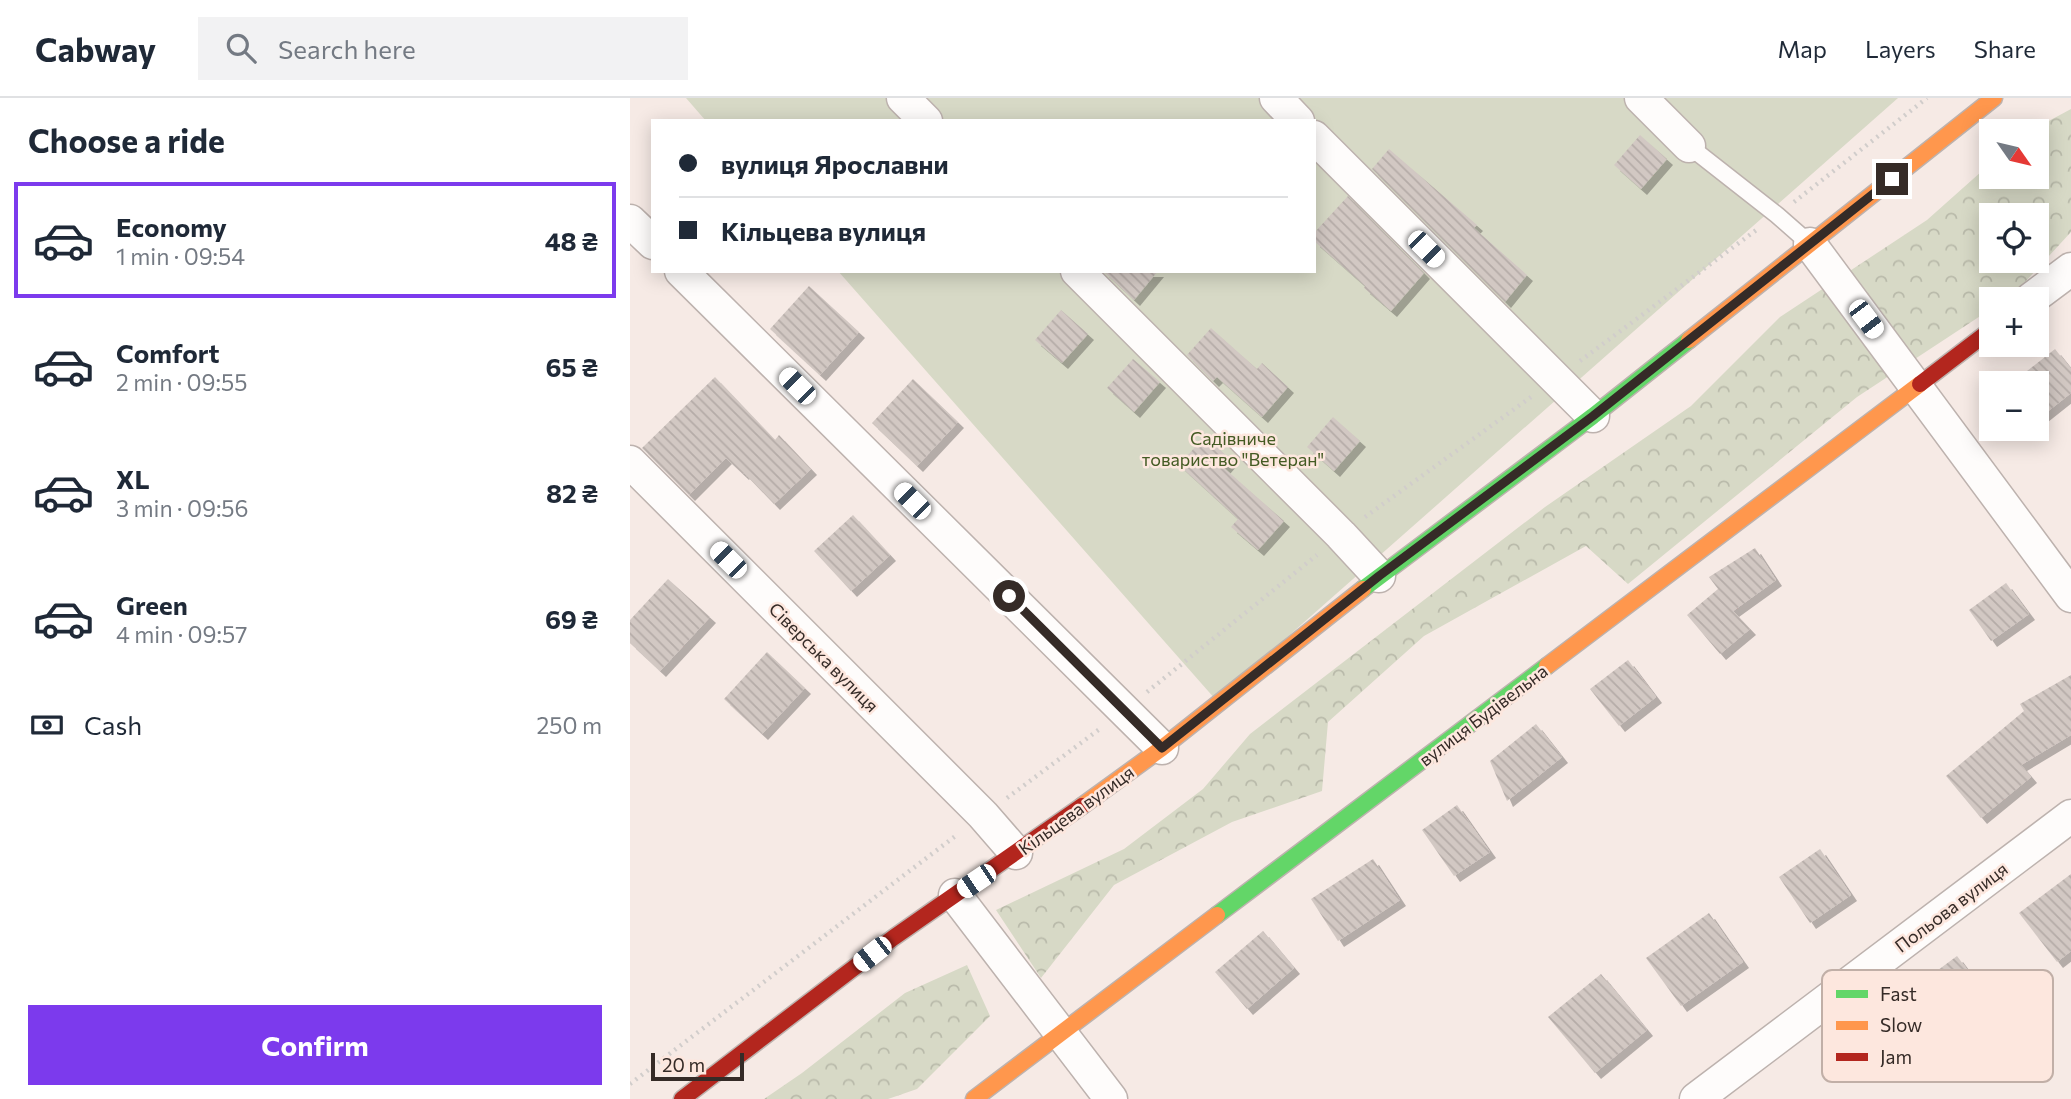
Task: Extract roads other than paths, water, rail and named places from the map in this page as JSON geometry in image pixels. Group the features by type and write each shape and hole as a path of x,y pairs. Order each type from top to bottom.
{"main road":[{"name":"Кільцева вулиця","path":"682,1099 893,938 1162,748 1379,576 1593,416 1994,98"},
{"name":"вулиця Будівельна","path":"974,1099 1979,339"}],"street":[{"path":"903,98 924,119"},
{"path":"1276,98 1296,119"},
{"path":"1641,98 1689,146"},
{"path":"1316,139 1593,416"},
{"path":"630,221 651,241"},
{"path":"1810,244 2071,596"},
{"path":"2047,287 2071,269"},
{"path":"683,273 1162,748"},
{"path":"1079,273 1379,576"},
{"name":"Сіверська вулиця","path":"630,462 983,816 1016,853"},
{"name":"Польова вулиця","path":"1867,970 2071,816"},
{"path":"955,895 1111,1099"},
{"name":"Польова вулиця","path":"1696,1099 1822,1004"}],"lane":[{"path":"1689,146 1810,244"}],"park label":[{"name":"Садівниче товариство \"Ветеран\"","path":"1233,448"}]}
